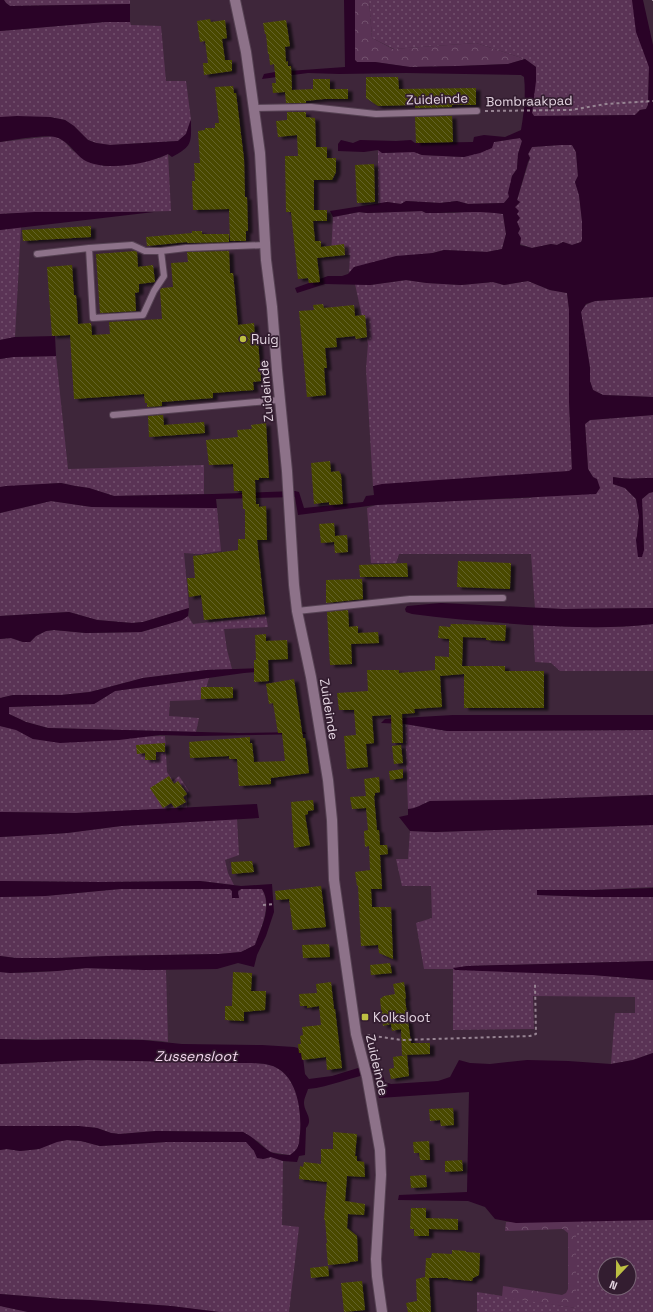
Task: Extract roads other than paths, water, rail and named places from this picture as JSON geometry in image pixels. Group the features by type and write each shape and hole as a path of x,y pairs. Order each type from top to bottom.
{"street":[{"name":"Zuideinde","path":"235,0 246,52 255,108 260,153 265,245 272,307 297,612 311,678 328,780 332,820 334,880 356,1034 367,1077 380,1150 381,1175 376,1259 382,1312"}],"lane":[{"name":"Zuideinde","path":"255,108 311,107 376,114 477,111"},
{"path":"37,254 132,245 145,251 161,251 186,248 265,245"},
{"path":"89,248 93,318 143,315 154,291 164,276 161,251"},
{"path":"113,415 279,400"},
{"path":"297,612 410,599 503,598"}],"water":[{"path":"0,0 4,0 10,6 130,4 130,22 105,22 0,31"},
{"path":"344,0 355,0 355,60 357,62 375,62 410,67 508,64 525,59 536,67 536,81 532,113 534,116 635,115 640,110 646,109 648,105 649,67 636,32 632,0 643,0 653,45 653,297 595,301 586,304 581,312 590,368 590,381 593,390 603,395 653,397 653,415 590,420 585,424 588,469 593,477 597,479 600,488 596,494 376,505 298,515 295,497 216,499 217,508 92,507 51,501 0,513 0,487 6,486 61,483 89,488 114,496 295,491 299,492 304,508 363,502 366,496 374,495 373,486 382,484 569,471 572,469 569,401 569,309 567,293 550,290 528,281 504,285 493,282 461,285 406,280 370,285 325,284 297,293 295,288 328,276 342,276 348,274 354,267 396,256 433,253 444,250 487,252 502,249 506,234 503,214 475,212 426,213 422,211 359,212 333,217 330,211 387,202 401,204 406,201 440,203 457,201 468,204 504,203 509,197 508,193 512,176 517,169 518,154 522,141 520,138 494,142 492,148 464,157 422,155 414,152 382,153 378,150 364,152 338,151 338,144 341,140 353,143 360,140 411,140 415,143 473,142 474,137 484,135 505,137 521,130 525,90 524,77 521,75 308,73 262,79 264,74 275,72 345,67","holes":["572,145 576,152 578,176 575,182 579,195 582,221 581,242 572,245 563,242 557,245 551,244 532,248 520,245 521,238 518,233 520,229 517,222 520,218 517,214 519,211 515,207 520,202 517,200 530,158 528,154 532,147"]},
{"path":"0,117 50,117 65,120 74,126 88,140 110,145 178,141 186,134 191,120 191,139 184,150 172,157 168,154 149,161 126,165 103,166 84,160 64,141 51,136 0,142"},
{"path":"35,212 154,212 0,230 0,214"},
{"path":"55,336 56,356 13,357 0,359 0,340 15,337"},
{"path":"613,477 628,479 653,478 653,492 649,493 642,499 644,550 642,557 638,557 636,540 639,516 636,499 625,488 613,484"},
{"path":"441,603 563,609 653,608 653,624 606,627 528,625 412,614 406,612 405,609 407,606"},
{"path":"189,608 188,616 182,620 141,632 86,633 54,630 46,631 36,636 30,642 23,642 11,638 0,639 0,616 69,612 97,620 132,623 143,622"},
{"path":"267,668 267,671 115,691 94,704 9,707 9,714 26,722 48,728 238,733 305,732 306,734 195,736 160,735 119,740 60,743 33,739 16,730 0,726 0,698 13,695 61,695 90,692 143,678 207,670"},
{"path":"453,715 653,715 653,730 447,731 405,724 381,723 385,719"},
{"path":"653,795 653,825 435,832 410,831 399,817 408,815 408,809 430,801"},
{"path":"257,804 259,818 121,826 67,833 0,837 0,812 76,813"},
{"path":"0,881 200,881 241,886 272,884 274,912 266,936 257,955 254,967 238,963 217,969 145,970 86,968 57,971 0,972 0,956 16,958 57,958 219,954 241,952 255,945 265,917 266,903 262,889 241,889 238,891 239,898 232,898 232,891 230,889 120,889 45,896 0,897"},
{"path":"653,888 653,897 537,895 537,890"},
{"path":"653,961 653,980 593,975 455,970 453,968 467,966"},
{"name":"Zussensloot","path":"0,1039 143,1040 182,1044 294,1047 302,1049 305,1074 309,1079 332,1076 371,1064 380,1065 385,1082 391,1084 438,1081 450,1077 459,1060 470,1063 490,1064 527,1060 611,1064 633,1060 653,1053 653,1220 516,1223 495,1219 485,1207 468,1201 398,1200 399,1195 467,1192 469,1092 379,1098 373,1073 308,1089 304,1103 309,1119 306,1128 305,1155 299,1156 297,1162 283,1161 271,1157 263,1159 257,1158 254,1151 246,1142 166,1142 100,1146 81,1141 67,1140 39,1149 20,1151 7,1149 0,1150 0,1126 79,1126 97,1128 111,1133 120,1134 156,1131 243,1132 271,1152 290,1155 299,1145 300,1116 297,1097 290,1080 284,1073 273,1066 253,1063 87,1060 0,1064"},
{"path":"0,1294 171,1306 219,1312 28,1312 0,1306"}],"place":[{"name":"Ruig","path":"243,339"},
{"name":"Kolksloot","path":"365,1017"}]}
